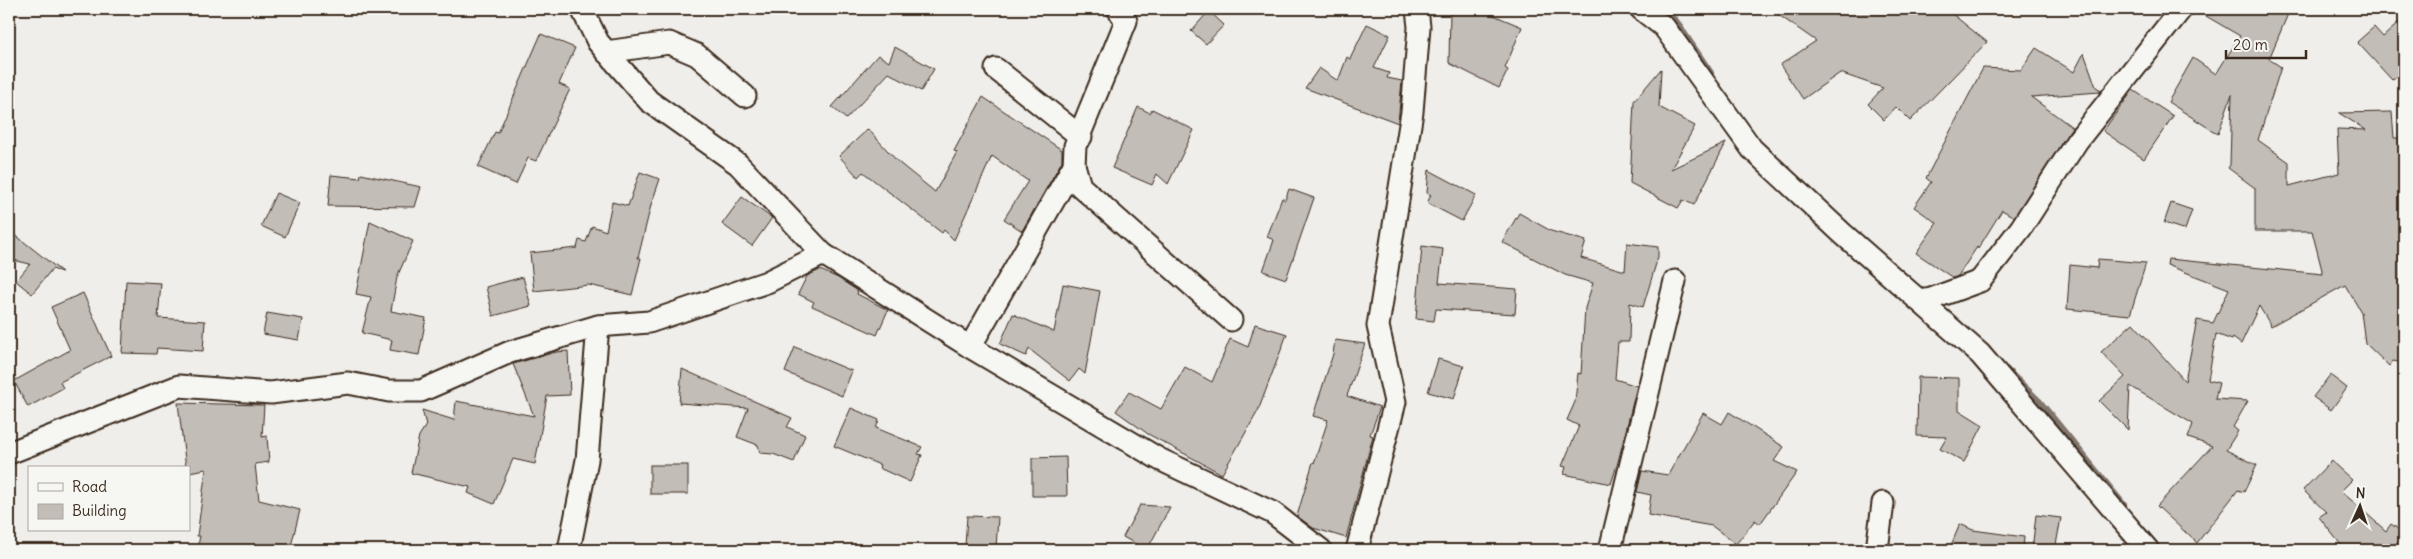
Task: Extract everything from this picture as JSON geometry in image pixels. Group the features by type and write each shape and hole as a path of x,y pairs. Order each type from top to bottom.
{"street":[{"path":"582,9 598,42 649,101 738,164 823,254 970,347 1159,458 1273,513 1321,550"},
{"path":"1118,9 1126,21 1081,137 1075,146 1074,165 1080,186 1231,320"},
{"path":"1357,550 1395,402 1378,326 1412,112 1419,27 1417,9"},
{"path":"1641,9 1664,27 1752,149 1842,234 1980,354 2148,550"},
{"path":"1920,301 1931,299 1980,281 2021,228 2077,141 2181,9"},
{"path":"606,52 669,43 697,55 745,96"},
{"path":"996,69 1081,137"},
{"path":"970,347 1074,165"},
{"path":"9,453 179,386 271,393 348,383 389,391 421,391 510,352 598,326 649,322 767,282 823,254"},
{"path":"1610,550 1675,281"},
{"path":"569,550 588,460 598,326"},
{"path":"1876,550 1883,503"}],"building":[{"path":"1450,9 1479,9 1522,27 1505,68 1508,70 1499,88 1449,63"},
{"path":"1770,9 1946,9 1987,42 1910,121 1896,107 1884,120 1868,104 1883,88 1840,73 1803,99 1780,65 1816,41"},
{"path":"2194,9 2290,9 2269,59 2281,67 2258,140 2289,162 2289,186 2339,173 2337,129 2366,130 2339,113 2392,112 2394,138 2402,138 2404,190 2404,363 2393,361 2389,366 2365,343 2361,312 2345,285 2271,326 2259,306 2241,344 2233,338 2232,340 2216,334 2208,380 2219,383 2215,399 2248,401 2233,427 2238,431 2226,450 2257,465 2244,492 2238,490 2197,543 2157,506 2212,446 2188,438 2193,424 2130,386 2128,430 2099,401 2125,377 2101,352 2133,323 2185,381 2197,320 2213,323 2229,289 2167,265 2168,259 2323,274 2312,231 2255,231 2255,188 2228,168 2230,165 2232,94 2218,134 2168,102 2193,58 2216,74 2240,36"},
{"path":"1209,11 1224,25 1206,44 1191,31"},
{"path":"2404,18 2404,69 2392,80 2357,42 2374,27 2383,37"},
{"path":"1367,24 1390,35 1374,68 1389,73 1387,78 1402,81 1398,123 1305,88 1319,68 1338,81 1347,57 1350,59"},
{"path":"541,34 575,48 559,84 570,89 536,161 528,158 516,184 478,167 495,132 498,133"},
{"path":"895,47 934,69 921,91 889,73 846,119 832,107 878,55 889,62"},
{"path":"2036,48 2074,72 2084,53 2096,87 2101,90 2100,92 2031,97 2072,127 2014,217 2002,210 1978,249 1977,247 1958,276 1953,278 1916,253 1937,223 1914,207 1931,182 1926,178 1983,68 2021,70"},
{"path":"1661,69 1659,107 1695,126 1671,169 1726,143 1694,205 1683,200 1678,208 1630,183 1634,101"},
{"path":"2133,90 2173,116 2144,159 2103,131"},
{"path":"983,97 1062,150 1062,161 1022,231 1004,219 1028,181 992,156 954,240 944,230 942,233 863,172 858,177 839,156 868,129 898,162 935,192 957,152 954,151"},
{"path":"1138,107 1150,113 1152,109 1194,130 1168,184 1157,174 1152,185 1112,168"},
{"path":"1429,170 1476,195 1462,221 1427,203 1431,195 1427,193"},
{"path":"640,172 660,179 651,205 638,258 641,258 632,295 589,285 534,291 530,253 577,248 579,240 586,242 592,226 606,231 612,202 628,206"},
{"path":"361,174 421,187 415,207 328,206 331,175 360,178"},
{"path":"1289,189 1314,198 1286,279 1263,271 1274,240 1267,237 1282,198 1285,200"},
{"path":"276,193 300,203 285,237 261,226"},
{"path":"742,197 772,218 752,246 722,224"},
{"path":"2171,203 2192,210 2185,230 2164,223"},
{"path":"1519,213 1551,231 1586,241 1581,258 1625,271 1627,243 1658,247 1658,257 1643,307 1630,303 1629,342 1618,342 1615,379 1637,386 1611,484 1564,474 1566,467 1562,466 1579,426 1567,420 1575,402 1578,373 1581,374 1585,308 1593,283 1565,275 1502,242"},
{"path":"370,221 413,241 397,277 391,311 426,318 419,355 390,350 392,340 362,333 371,297 356,294"},
{"path":"9,230 62,272 52,269 32,294 16,281 30,264 9,259"},
{"path":"1422,246 1443,249 1439,283 1517,289 1515,314 1436,309 1434,321 1416,319"},
{"path":"2098,259 2146,263 2130,315 2067,309 2070,265 2097,268"},
{"path":"820,270 838,278 858,291 857,294 888,310 877,335 812,306 814,302 798,294 807,276"},
{"path":"523,277 531,306 493,316 486,287"},
{"path":"126,281 161,283 158,318 205,321 203,351 157,348 156,354 122,353"},
{"path":"1063,284 1100,291 1085,374 1079,369 1070,381 1029,349 1026,356 1000,344 1013,314 1054,332"},
{"path":"83,293 111,356 60,382 63,388 28,407 14,381 70,350 51,307"},
{"path":"267,313 303,319 299,340 263,334"},
{"path":"1255,324 1287,334 1258,411 1222,474 1148,434 1116,411 1129,392 1161,409 1185,367 1212,382 1230,339 1248,347"},
{"path":"1335,340 1365,344 1347,396 1380,407 1370,435 1373,436 1346,538 1313,528 1297,516 1328,420 1313,416 1333,354"},
{"path":"795,347 852,371 842,396 785,372"},
{"path":"568,351 570,395 547,396 535,464 513,459 494,504 468,493 470,487 411,473 419,436 426,425 422,410 454,420 456,401 534,416 513,364 556,352"},
{"path":"1438,359 1464,366 1454,399 1428,392"},
{"path":"682,369 792,418 787,427 805,435 794,462 773,454 760,453 758,445 737,437 748,408 679,403"},
{"path":"2330,375 2347,388 2331,410 2313,397"},
{"path":"1918,377 1959,378 1959,410 1983,425 1964,462 1940,449 1947,437 1917,436"},
{"path":"178,403 264,405 262,437 267,436 269,462 255,464 259,500 300,510 290,550 197,550 200,536 197,536 206,469 190,472 190,466 186,466"},
{"path":"851,408 879,420 876,428 922,447 918,454 922,455 910,482 879,468 880,465 834,446"},
{"path":"1729,412 1784,447 1774,461 1797,472 1760,524 1755,520 1736,544 1712,526 1648,515 1651,495 1637,492 1642,471 1668,475 1703,413 1722,424"},
{"path":"1066,457 1067,496 1032,496 1032,458"},
{"path":"2331,461 2352,480 2341,491 2386,531 2391,524 2404,533 2404,550 2345,550 2319,517 2326,512 2303,490"},
{"path":"650,465 688,465 688,494 650,494"},
{"path":"1140,505 1170,507 1147,550 1123,537"},
{"path":"2036,515 2061,518 2055,550 2032,550"},
{"path":"967,516 998,517 996,548 965,546"},
{"path":"1960,524 1973,530 2024,537 2023,550 1949,550"}],"waterway":[{"path":"1659,9 1675,21 1710,73"},
{"path":"2006,370 2039,402 2123,505"}]}
